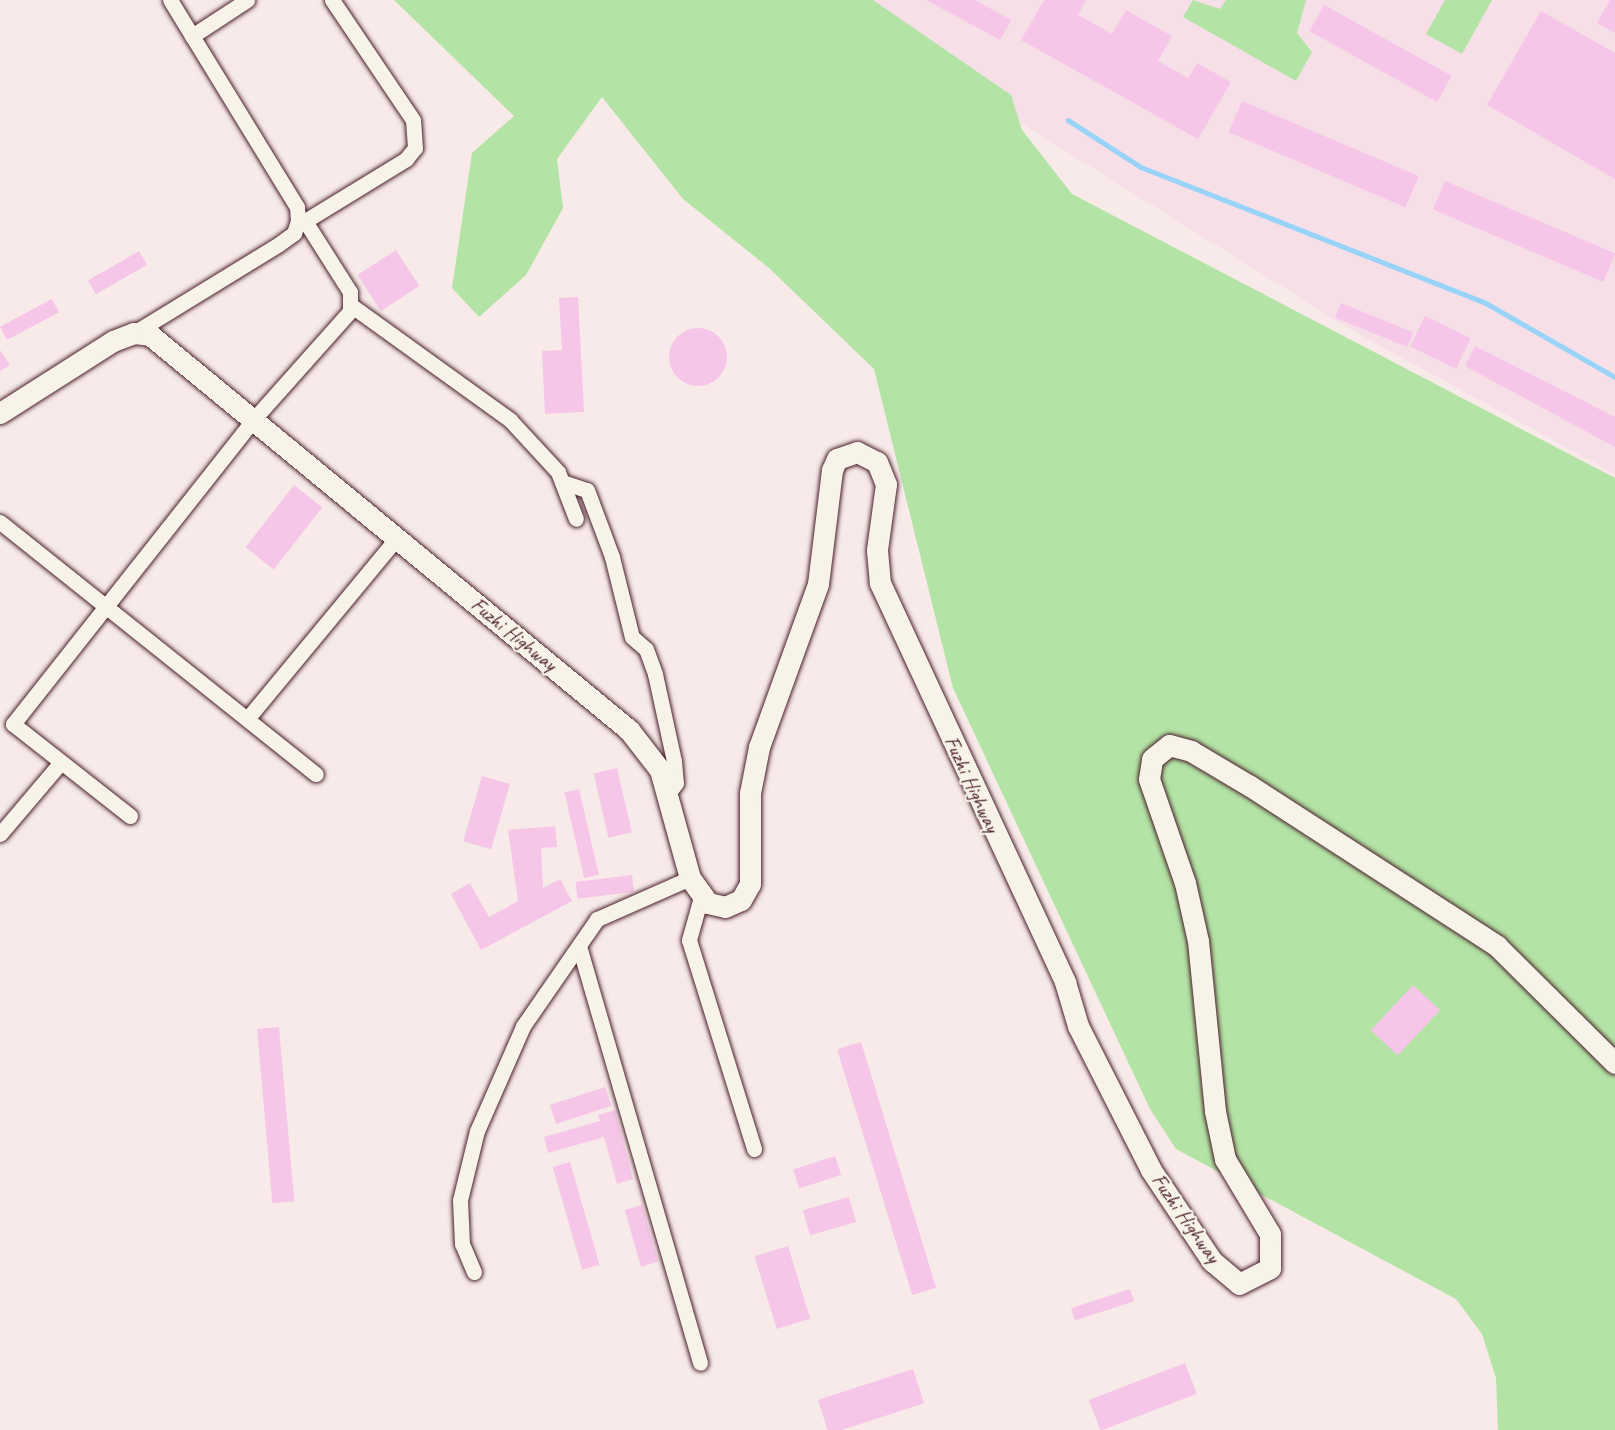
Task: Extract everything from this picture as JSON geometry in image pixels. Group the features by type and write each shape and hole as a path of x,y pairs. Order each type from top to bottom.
{"main road":[{"path":"0,413 113,341 134,333"},
{"name":"Fuzhi Highway","path":"134,333 164,345 629,730 660,770 690,878 701,897 725,908 747,893 750,793 759,747 818,584 832,470 837,459 857,452 877,462 886,483 877,550 880,583 1065,982 1078,1026 1151,1170 1212,1261 1239,1284 1270,1268 1269,1234 1225,1159 1215,1112 1198,941 1185,883 1149,779 1152,759 1169,745 1191,751 1250,786 1497,945 1615,1064"}],"street":[{"path":"170,0 297,207 301,221 350,292 352,306 510,420 562,482 576,519"},
{"path":"192,36 247,0"},
{"path":"134,333 279,244 294,232 301,221 406,159 415,148 413,120 332,0"},
{"path":"130,816 6,721 106,607 253,420 352,306"},
{"path":"562,482 587,490 612,557 632,637 646,649 655,674 674,761 676,783 667,795"},
{"path":"0,522 316,774"},
{"path":"247,719 396,539"},
{"path":"0,834 61,762"},
{"path":"474,1272 462,1244 460,1200 477,1131 523,1026 597,919 690,878"},
{"path":"701,897 689,940 754,1149"},
{"path":"579,946 700,1363"}],"shaded area":[{"path":"824,0 1615,0 1615,474 1353,331"}],"green space":[{"path":"394,0 873,0 1011,95 1022,130 1072,194 1615,478 1615,1430 1498,1430 1496,1378 1482,1334 1456,1299 1176,1149 1150,1109 953,688 874,369 769,268 683,199 602,97 557,159 563,208 526,275 479,317 452,288 472,153 514,116"},
{"path":"1193,0 1220,9 1226,0 1306,0 1297,33 1312,52 1296,81 1183,17"},
{"path":"1445,0 1492,0 1462,54 1426,34"}],"building":[{"path":"926,0 975,0 1011,20 1000,40"},
{"path":"1044,0 1086,0 1078,15 1112,34 1126,10 1172,36 1158,61 1188,78 1197,63 1231,82 1198,139 1021,40"},
{"path":"1610,0 1615,0 1615,33 1597,23"},
{"path":"1324,5 1452,76 1437,102 1309,31"},
{"path":"1541,11 1615,53 1615,179 1487,105"},
{"path":"1242,101 1419,176 1405,207 1229,132"},
{"path":"1445,181 1615,253 1603,282 1433,210"},
{"path":"396,250 419,286 381,311 357,275"},
{"path":"139,251 147,265 96,294 88,280"},
{"path":"578,297 584,412 545,414 542,351 562,350 559,298"},
{"path":"52,299 59,312 7,340 0,327"},
{"path":"1341,303 1413,332 1407,347 1335,318"},
{"path":"1425,316 1471,338 1456,369 1410,347"},
{"path":"698,328 709,330 722,341 727,357 725,368 714,381 698,386 687,384 674,373 669,357 671,346 682,333"},
{"path":"1475,346 1615,417 1615,447 1465,366"},
{"path":"0,350 10,365 0,371"},
{"path":"294,485 322,507 274,569 245,547"},
{"path":"617,768 632,832 608,838 594,773"},
{"path":"482,776 510,784 491,849 463,841"},
{"path":"579,789 599,875 584,878 564,792"},
{"path":"555,826 557,847 541,848 543,888 560,879 572,901 481,950 451,894 470,883 489,917 518,901 508,830"},
{"path":"632,875 634,892 577,899 575,882"},
{"path":"1413,985 1440,1010 1398,1056 1371,1030"},
{"path":"279,1027 294,1201 272,1203 257,1029"},
{"path":"861,1042 936,1288 912,1295 837,1049"},
{"path":"605,1087 611,1106 556,1124 550,1105"},
{"path":"615,1110 633,1179 617,1184 604,1137 548,1153 544,1137 600,1121 598,1115"},
{"path":"835,1156 841,1175 799,1189 793,1170"},
{"path":"570,1162 599,1265 582,1270 553,1167"},
{"path":"849,1197 856,1222 810,1235 803,1210"},
{"path":"642,1205 658,1262 641,1267 625,1210"},
{"path":"788,1246 810,1319 777,1329 755,1256"},
{"path":"1130,1289 1134,1301 1075,1321 1071,1308"},
{"path":"1185,1363 1197,1394 1103,1430 1100,1430 1089,1400"},
{"path":"913,1369 924,1403 842,1430 828,1430 818,1400"}],"waterway":[{"path":"1068,120 1141,167 1486,303 1615,377"}]}
